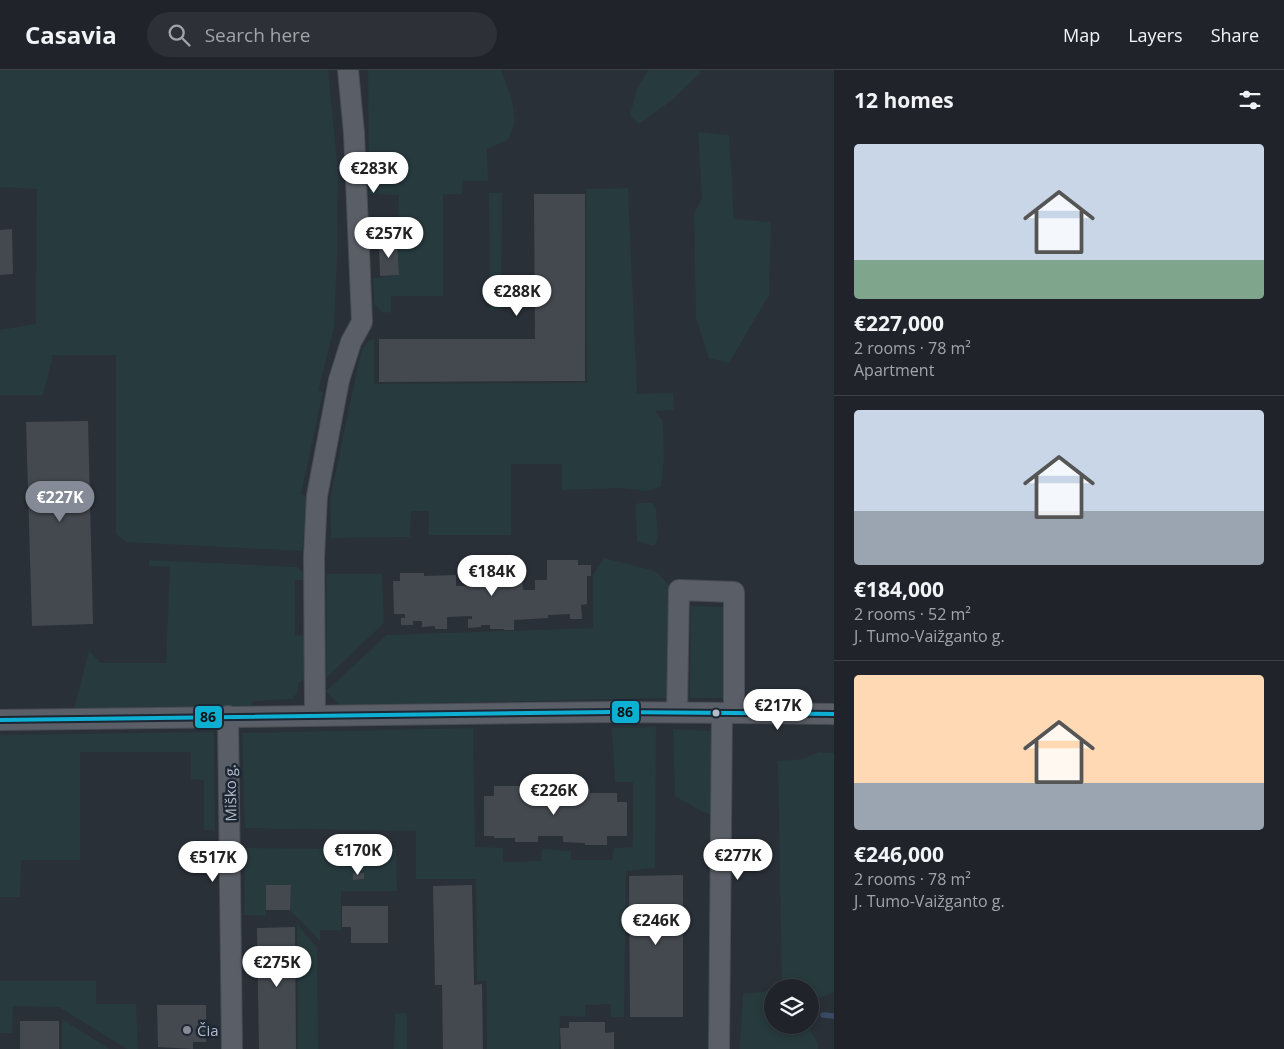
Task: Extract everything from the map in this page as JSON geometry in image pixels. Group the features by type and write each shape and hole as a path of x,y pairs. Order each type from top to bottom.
{"street":[{"path":"315,715 314,557 317,496 339,380 351,342 362,322 354,133 348,70"},
{"path":"678,712 679,590 734,592 728,713 719,1049"},
{"path":"0,720 678,712 834,714"},
{"name":"Miško g.","path":"228,716 232,1049"}],"green space":[{"path":"0,70 328,70 338,173 334,328 318,391 323,392 301,494 309,498 302,551 126,542 116,534 116,355 53,355 43,395 0,395 0,330 36,324 37,189 0,187"},
{"path":"368,70 501,70 512,100 515,122 508,140 487,149 488,181 463,181 462,194 443,194 443,296 391,296 391,313 382,312 374,304 373,278 399,275 397,241 399,195 369,194"},
{"path":"648,70 700,70 700,73 672,100 639,124 630,115 637,89"},
{"path":"698,132 729,135 734,219 771,222 769,295 729,363 709,358 696,318 694,214 702,198"},
{"path":"628,188 637,394 673,393 674,410 655,411 663,421 664,456 661,487 647,491 622,488 562,490 562,464 511,464 511,535 429,535 429,511 411,511 410,537 331,538 330,500 358,365 362,350 368,341 374,339 374,384 587,383 586,189"},
{"path":"489,193 502,193 501,310 490,310"},
{"path":"639,503 652,503 656,509 658,538 654,546 637,541 636,506"},
{"path":"604,558 655,571 669,585 666,698 340,705 326,691 387,635 593,628 593,575"},
{"path":"149,560 297,567 303,573 303,580 295,580 295,635 304,636 304,680 299,682 297,693 292,699 252,701 251,707 74,710 89,651 101,663 166,663 170,567 149,566"},
{"path":"327,574 382,574 384,623 326,678"},
{"path":"691,606 726,607 726,698 690,698"},
{"path":"656,727 655,868 626,871 624,1017 611,1017 610,1004 585,1005 585,1017 560,1016 559,1049 487,1049 487,981 477,981 476,879 416,879 416,831 245,828 242,733 473,728 475,847 503,848 503,862 541,861 542,849 571,851 571,860 612,860 614,848 633,847 633,782 615,782 612,728"},
{"path":"673,729 715,731 716,817 675,796"},
{"path":"214,732 215,830 204,830 204,780 191,779 191,752 80,752 80,860 21,860 20,897 0,897 0,735"},
{"path":"819,752 834,753 834,992 819,998 819,979 782,979 778,761 803,759"},
{"path":"245,848 352,849 353,856 383,856 383,849 396,849 397,891 341,891 341,930 320,930 320,941 290,910 291,886 266,885 266,916 244,915"},
{"path":"297,924 317,948 318,1049 298,1049"},
{"path":"0,981 96,981 96,1004 136,1004 138,1049 127,1049 59,1007 13,1006 12,1033 0,1033"},
{"path":"764,992 764,1034 813,1034 818,1044 818,1049 740,1049 743,994"},
{"path":"407,1013 407,1049 394,1049 395,1014"},
{"path":"62,1019 109,1049 62,1049"}],"building":[{"path":"534,194 585,194 585,381 379,382 379,339 535,339"},
{"path":"12,229 13,274 0,275 0,230"},
{"path":"397,241 399,275 380,276 379,242"},
{"path":"88,421 93,624 32,626 26,422"},
{"path":"547,560 578,560 578,565 591,565 591,576 587,576 587,604 581,605 582,619 570,619 570,614 548,615 548,618 514,620 514,630 504,630 490,629 490,625 468,628 468,619 472,619 472,616 447,617 447,629 435,629 435,626 422,627 422,621 413,621 413,625 401,625 401,618 405,618 405,614 394,614 393,581 400,581 400,573 424,573 424,576 456,575 456,586 466,586 466,576 492,575 492,579 510,579 510,576 522,576 523,590 535,590 535,580 547,580"},
{"path":"494,786 519,786 519,790 546,790 546,800 563,800 563,789 590,789 590,793 617,793 617,802 627,802 627,836 607,836 607,845 585,845 585,843 563,842 563,836 538,836 538,842 515,842 515,838 484,836 484,796 494,796"},
{"path":"353,873 364,873 364,879 353,880"},
{"path":"683,875 683,1017 630,1017 629,876"},
{"path":"266,885 291,885 290,910 266,910"},
{"path":"472,885 474,985 482,984 483,1049 443,1049 442,985 435,985 433,886"},
{"path":"342,906 388,906 388,943 351,943 351,927 342,927"},
{"path":"295,927 296,1049 259,1049 257,928"},
{"path":"157,1005 206,1005 206,1042 193,1042 193,1049 158,1047"},
{"path":"20,1021 59,1021 59,1049 20,1049"},
{"path":"569,1022 605,1022 605,1033 614,1032 614,1049 561,1049 560,1028 569,1028"}],"waterway":[{"path":"823,1015 834,1016"}],"transit line":[{"name":"86","path":"0,720 612,712 834,714"}],"place":[{"name":"Čia","path":"187,1030"}]}
